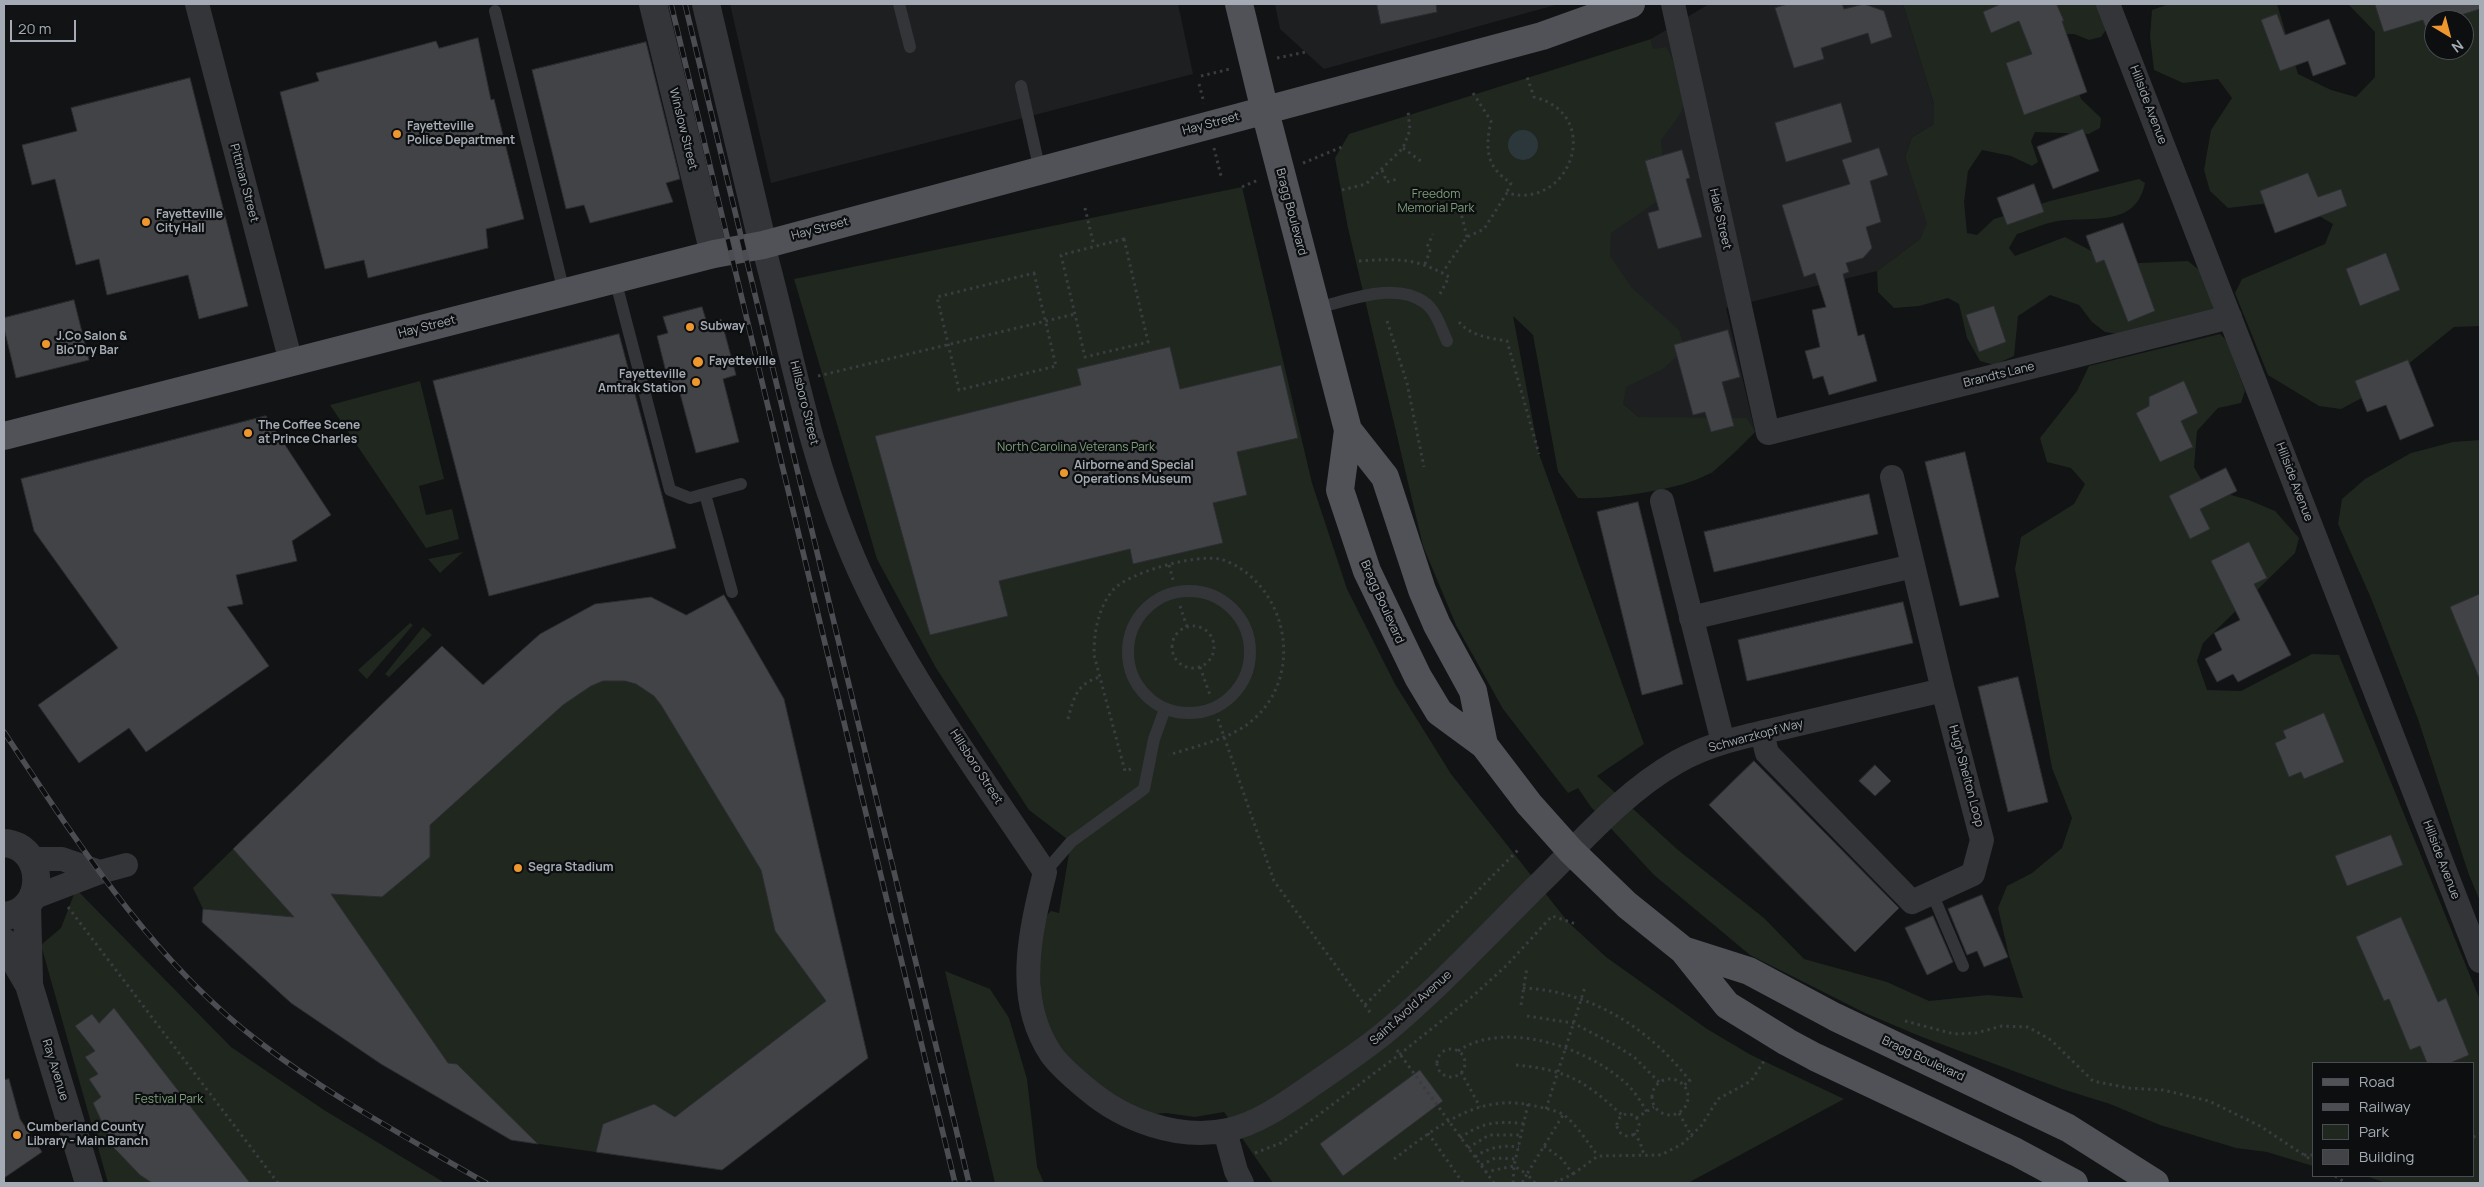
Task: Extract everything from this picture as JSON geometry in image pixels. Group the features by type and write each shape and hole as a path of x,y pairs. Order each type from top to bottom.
{"main road":[{"name":"Bragg Boulevard","path":"1240,4 1265,111 1348,430 1340,490 1353,533 1371,580 1400,643 1439,712 1484,745 1529,804 1571,851 1627,905 1683,950 1727,1005 1787,1042 2016,1152 2074,1183"},
{"name":"Hay Street","path":"4,436 615,279 714,254 763,244 1040,171 1542,36 1632,4"},
{"name":"Bragg Boulevard","path":"1348,430 1385,477 1422,590 1437,625 1473,691 1484,745"},
{"name":"Bragg Boulevard","path":"1683,950 1749,971 1835,1017 2068,1128 2155,1183"}],"street":[{"name":"Pittman Street","path":"197,4 291,362"},
{"name":"Winslow Street","path":"653,4 714,254"},
{"path":"706,4 763,244"},
{"name":"Hale Street","path":"1673,4 1768,433"},
{"name":"Hillside Avenue","path":"2116,6 2230,317 2480,961"},
{"name":"Hillsboro Street","path":"763,244 819,463 847,543 866,586 933,702 1045,872"},
{"name":"Brandts Lane","path":"1768,433 2230,317"},
{"name":"Hugh Shelton Loop","path":"1762,733 1767,753 1912,902 1973,874 1982,840 1943,690 1892,477"},
{"path":"1662,501 1724,742"},
{"path":"1691,618 1913,566"},
{"name":"Schwarzkopf Way","path":"1571,851 1607,815 1656,776 1677,762 1724,742 1943,690"},
{"path":"4,843 16,846 31,859 62,859 100,872"},
{"name":"Saint Avold Avenue","path":"1225,1131 1252,1123 1275,1110 1385,1033 1460,964 1571,851"},
{"name":"Ray Avenue","path":"31,859 37,874 38,883 21,906 29,985 89,1183"},
{"path":"21,906 100,872 126,865"},
{"path":"1045,872 1031,928 1030,1006 1039,1033 1053,1056 1100,1100 1129,1116 1170,1130 1225,1131 1242,1183"},
{"name":"Ray Avenue","path":"4,942 29,985"}],"lane":[{"path":"899,4 910,46"},
{"path":"495,11 564,292"},
{"path":"1021,86 1040,171"},
{"path":"615,279 670,490 690,498 742,484"},
{"path":"1316,308 1377,294 1400,292 1424,302 1434,312 1447,341"},
{"path":"705,494 732,592"},
{"path":"1189,591 1214,596 1235,611 1248,633 1250,652 1247,671 1234,694 1214,708 1189,714 1165,709 1144,695 1131,673 1128,647 1135,622 1143,612 1164,596 1189,591"},
{"path":"1045,872 1071,842 1144,790 1154,739 1165,709"},
{"path":"1932,893 1963,966"}],"path":[{"path":"1507,192 1516,195 1537,192 1555,184 1568,169 1574,147 1571,127 1562,111 1551,101 1534,97 1527,78"},
{"path":"1442,273 1467,237 1484,229 1511,183 1498,174 1488,157 1487,138 1492,122 1473,92"},
{"path":"1342,190 1366,184 1404,148 1410,130 1408,111"},
{"path":"1404,148 1422,162"},
{"path":"1382,170 1386,182 1396,179"},
{"path":"1467,237 1461,213 1468,204"},
{"path":"1085,208 1094,246"},
{"path":"1425,264 1430,251 1427,247 1433,234"},
{"path":"1124,239 1148,342 1085,357 1075,314 1061,254 1124,239"},
{"path":"1360,261 1402,258 1425,264 1449,277 1440,294 1444,300"},
{"path":"1034,273 1056,366 959,390 948,344 937,297 1034,273"},
{"path":"817,376 1075,314"},
{"path":"1457,320 1464,327 1484,338 1507,341 1539,454"},
{"path":"1387,321 1407,383 1424,467"},
{"path":"1136,767 1125,771 1099,677 1094,654 1094,637 1098,620 1113,591 1125,580 1169,565 1203,559 1220,559 1238,567 1263,590 1273,604 1280,622 1284,652 1282,669 1273,695 1266,707 1255,718 1240,729 1224,736 1166,756"},
{"path":"1169,565 1173,580"},
{"path":"1180,606 1186,627"},
{"path":"1186,627 1203,628 1212,639 1213,652 1210,659 1200,667 1185,667 1175,658 1172,652 1173,639 1177,633 1186,627"},
{"path":"1200,667 1210,695"},
{"path":"1068,719 1078,691 1088,681 1099,677"},
{"path":"1218,719 1274,881 1494,1183"},
{"path":"1365,1006 1519,849"},
{"path":"62,899 278,1183"},
{"path":"1232,1156 1261,1152 1281,1142 1400,1054 1488,983 1552,916 1576,924"},
{"path":"1521,1005 1526,967"},
{"path":"1546,1109 1564,1047 1585,986"},
{"path":"1523,988 1544,989 1581,998 1606,1009 1644,1032 1682,1071 1690,1082 1684,1085"},
{"path":"1527,1016 1573,1023 1634,1057 1659,1082"},
{"path":"1898,1019 1954,1034 1976,1033 2002,1026 2028,1027 2051,1040 2093,1081 2128,1088 2163,1090 2209,1101 2240,1114 2312,1160"},
{"path":"1458,1051 1468,1044 1487,1038 1533,1040 1564,1047 1606,1068 1621,1079 1647,1112"},
{"path":"1451,1049 1458,1051 1464,1058 1464,1068 1461,1072 1456,1076 1445,1075 1438,1064 1438,1059 1444,1051 1451,1049"},
{"path":"1554,1183 1573,1174 1598,1156 1661,1155 1692,1137 1718,1099 1751,1081 1767,1057"},
{"path":"1516,1065 1557,1072 1579,1080 1623,1116"},
{"path":"1461,1072 1480,1107"},
{"path":"1672,1078 1684,1085 1689,1096 1688,1102 1679,1113 1668,1115 1654,1107 1651,1098 1652,1092 1659,1082 1672,1078"},
{"path":"1394,1159 1428,1133 1448,1121 1490,1103 1517,1102 1563,1114 1598,1156"},
{"path":"1513,1183 1514,1166 1528,1104"},
{"path":"1636,1118 1654,1107"},
{"path":"1679,1113 1692,1137"},
{"path":"1522,1183 1563,1114"},
{"path":"1630,1114 1636,1118 1639,1125 1634,1133 1628,1136 1620,1132 1618,1121 1623,1116 1630,1114"},
{"path":"1460,1138 1477,1127 1490,1123 1524,1124"},
{"path":"1428,1133 1463,1183"},
{"path":"1634,1133 1640,1142 1644,1156"},
{"path":"1468,1148 1489,1135 1522,1135"},
{"path":"1544,1146 1562,1159 1573,1174"},
{"path":"1474,1158 1484,1150 1496,1147 1519,1147"},
{"path":"2304,1155 2312,1155"},
{"path":"1480,1166 1495,1158 1516,1159"},
{"path":"1485,1172 1514,1166 1527,1174 1535,1183"}],"shaded area":[{"path":"730,4 1178,4 1193,74 771,183"},
{"path":"1275,4 1559,4 1324,69 1280,29"},
{"path":"1709,4 1903,4 1934,104 1934,124 1912,137 1905,157 1928,223 1920,239 1877,271 1726,308 1755,432 1712,473 1681,485 1639,417 1623,404 1584,172 1657,73 1651,39"},
{"path":"1523,130 1533,135 1538,145 1533,155 1523,160 1513,155 1508,145 1513,135"}],"green space":[{"path":"1903,4 2100,4 2106,30 2101,37 2089,40 2074,34 2055,34 2073,72 2081,99 2101,118 2100,128 2089,134 2035,132 2031,141 2038,162 2032,166 2011,156 1982,150 1968,171 1964,202 1967,233 1977,235 1994,219 2050,201 2139,179 2145,183 2140,197 2132,207 2122,213 2098,219 2048,223 2017,234 2009,248 2015,256 2065,237 2116,264 2188,261 2203,273 2215,312 2125,335 2105,332 2092,322 2079,305 2050,295 2018,316 2014,356 1994,365 1980,361 1967,338 1959,304 1948,298 1919,306 1894,308 1878,292 1877,271 1920,239 1927,223 1905,157 1912,137 1934,124 1934,104"},
{"path":"2169,4 2277,4 2298,74 2331,90 2356,97 2375,77 2375,32 2348,4 2480,4 2480,326 2454,327 2375,391 2341,409 2319,406 2268,375 2235,293 2242,279 2325,244 2333,224 2305,208 2279,202 2228,208 2210,191 2204,170 2211,130 2232,98 2218,79 2183,83 2154,70 2150,37 2152,10"},
{"name":"Freedom Memorial Park","path":"1651,39 1653,49 1666,47 1669,51 1678,72 1685,99 1676,121 1661,140 1666,195 1611,233 1610,256 1632,288 1679,330 1685,349 1663,369 1626,387 1623,404 1639,417 1747,418 1755,432 1713,471 1686,483 1628,495 1578,498 1558,472 1533,335 1513,316 1539,454 1644,744 1597,776 1678,850 1764,918 1804,959 1887,982 1929,1001 1988,995 2023,998 2009,956 1998,908 2007,886 2032,873 2062,848 2072,818 2052,768 2015,569 2021,537 2074,504 2085,484 2071,468 2047,462 2040,438 2077,391 2089,366 2220,334 2227,341 2245,391 2241,403 2218,408 2197,431 2194,467 2206,488 2249,500 2275,511 2299,538 2295,553 2203,643 2197,661 2207,690 2241,691 2312,654 2339,655 2480,1000 2480,1183 2386,1183 2369,1177 2474,1177 2474,1062 2312,1062 2312,1166 2267,1152 2236,1148 2160,1125 2110,1104 2062,1089 1922,1037 1865,1013 1750,955 1654,875 1591,807 1578,788 1568,793 1503,709 1456,625 1423,546 1348,228 1335,158 1349,134"},
{"name":"North Carolina Veterans Park","path":"1242,187 1312,483 1347,589 1395,684 1451,774 1568,922 1606,957 1707,1029 1751,1055 1844,1099 1688,1183 1273,1183 1224,1112 1195,1117 1166,1113 1129,1116 1071,1076 1030,1006 1041,985 1039,959 1046,916 1051,911 1059,913 1071,842 1029,810 936,668 877,559 794,279"},
{"path":"420,381 444,479 419,486 426,515 452,509 459,539 426,548 330,405"},
{"path":"2480,440 2480,901 2469,875 2418,719 2371,598 2338,524 2342,499 2365,479 2411,453 2453,442"},
{"path":"463,552 440,573 428,559"},
{"name":"Segra Stadium","path":"724,595 784,699 868,1058 722,1170 511,1140 202,922 203,909 193,888 442,646 483,684 540,634 595,604 686,615"},
{"path":"410,623 413,625 367,679 358,670"},
{"path":"423,627 432,635 389,677 385,674"},
{"name":"Festival Park","path":"76,889 231,1047 324,1110 445,1183 108,1183 41,945 61,928"},
{"path":"945,971 990,989 1009,1018 1027,1079 1037,1167 1044,1183 995,1183"}],"building":[{"path":"1377,4 1436,4 1437,12 1381,24"},
{"path":"1788,4 1842,4 1844,9 1864,4 1884,11 1892,37 1871,44 1868,33 1821,48 1824,59 1794,68 1775,8"},
{"path":"2001,4 2060,4 2057,5 2087,92 2024,115 2006,63 2032,54 2019,21 1991,33 1983,12"},
{"path":"2375,4 2480,4 2480,9 2474,11 2424,10 2424,23 2423,20 2384,32"},
{"path":"2277,14 2285,35 2329,19 2346,64 2313,76 2308,61 2280,71 2261,20"},
{"name":"Fayetteville Police Department","path":"478,38 491,100 494,99 524,219 486,229 488,248 368,278 364,260 325,269 280,92 319,81 316,73 436,41 439,48"},
{"path":"646,42 680,179 666,183 673,202 590,223 584,205 566,209 532,70"},
{"name":"Fayetteville City Hall","path":"190,78 248,306 199,319 188,275 107,295 99,259 76,265 55,179 32,185 22,145 77,131 71,108"},
{"path":"1841,103 1852,142 1786,162 1775,123"},
{"path":"2083,129 2099,171 2053,189 2037,147"},
{"path":"1879,148 1888,175 1870,181 1881,222 1866,227 1872,248 1863,258 1846,263 1849,272 1843,274 1858,336 1864,334 1877,381 1829,395 1823,376 1813,379 1805,351 1820,347 1812,310 1826,307 1815,273 1804,277 1782,205 1850,184 1842,160"},
{"path":"1682,150 1690,178 1686,179 1702,237 1658,249 1648,213 1659,210 1645,161"},
{"path":"2308,173 2318,197 2341,189 2347,206 2275,233 2260,191"},
{"path":"2034,184 2044,212 2007,225 1997,198"},
{"path":"2123,223 2155,311 2128,322 2104,260 2096,263 2086,236"},
{"path":"2386,253 2400,290 2360,306 2346,269"},
{"name":"J.Co Salon & Blo'Dry Bar","path":"74,300 89,360 16,378 4,328 4,318"},
{"path":"1994,306 2006,342 1979,352 1966,315"},
{"name":"Fayetteville Amtrak Station","path":"702,307 707,323 721,319 736,375 723,379 739,442 696,453 678,386 670,388 657,336 668,333 663,317"},
{"path":"1728,330 1740,377 1722,382 1734,426 1711,432 1705,412 1693,415 1674,345"},
{"path":"619,334 676,548 489,596 433,381"},
{"name":"Airborne and Special Operations Museum","path":"1170,347 1180,389 1281,365 1298,438 1237,452 1247,495 1213,503 1223,543 1133,564 1130,549 999,581 1008,616 930,635 875,436 1081,385 1077,369"},
{"path":"2408,360 2434,426 2400,440 2386,405 2367,412 2355,381"},
{"path":"2184,381 2198,413 2181,421 2193,447 2160,462 2136,413 2149,406 2149,397"},
{"path":"266,416 331,515 292,541 297,561 236,575 243,604 227,607 269,666 146,752 129,728 79,763 38,705 118,648 34,531 21,479"},
{"path":"1965,452 1999,597 1960,606 1925,462"},
{"path":"2226,468 2237,491 2200,509 2210,529 2190,539 2169,496"},
{"path":"1869,494 1878,534 1714,572 1704,532"},
{"path":"1638,502 1683,684 1642,695 1597,512"},
{"path":"2249,542 2267,578 2254,584 2291,655 2238,682 2233,674 2217,682 2205,659 2222,650 2214,633 2240,620 2211,561"},
{"path":"2480,594 2480,680 2450,607"},
{"path":"724,595 784,699 868,1058 722,1170 596,1152 603,1124 654,1104 675,1117 826,1001 775,931 761,870 661,705 654,696 636,684 625,681 603,681 591,686 563,705 430,825 430,857 382,897 331,894 448,1063 457,1064 538,1144 511,1140 381,1064 291,1003 202,922 203,909 294,917 233,849 442,646 483,685 540,634 595,604 651,597 686,615"},
{"path":"1903,602 1913,643 1747,681 1738,640"},
{"path":"2018,677 2048,802 2008,812 1978,687"},
{"path":"2324,713 2344,762 2304,779 2301,772 2289,777 2275,743 2286,738 2283,731"},
{"path":"1754,761 1899,908 1855,952 1709,805"},
{"path":"1875,765 1891,781 1875,796 1859,781"},
{"path":"2391,835 2403,865 2347,886 2335,856"},
{"path":"1982,895 2008,957 1984,967 1977,951 1967,955 1948,909"},
{"path":"1933,916 1953,962 1927,975 1905,928"},
{"path":"2401,917 2438,1002 2446,998 2469,1055 2452,1062 2427,1062 2420,1046 2410,1050 2389,999 2384,1001 2356,937"},
{"name":"Festival Park","path":"114,1008 250,1183 152,1183 140,1175 114,1148 93,1103 101,1097 89,1079 98,1074 85,1057 95,1051 75,1026 92,1014 99,1023"},
{"path":"1420,1070 1443,1101 1343,1176 1320,1144"},
{"name":"Cumberland County Library - Main Branch","path":"9,1079 20,1119 42,1152 4,1178 4,1080"}],"railway":[{"path":"671,4 955,1183"},
{"path":"685,4 969,1183"},
{"path":"4,732 60,816 119,897 150,936 219,1009 258,1041 313,1080 369,1116 486,1183"}],"place":[{"name":"Fayetteville Police Department","path":"397,134"},
{"name":"Fayetteville City Hall","path":"146,222"},
{"name":"Subway","path":"690,327"},
{"name":"J.Co Salon & Blo'Dry Bar","path":"46,344"},
{"name":"Fayetteville","path":"698,362"},
{"name":"Fayetteville Amtrak Station","path":"696,382"},
{"name":"The Coffee Scene at Prince Charles","path":"248,433"},
{"name":"Airborne and Special Operations Museum","path":"1064,473"},
{"name":"Segra Stadium","path":"518,868"},
{"name":"Cumberland County Library - Main Branch","path":"17,1135"}]}
